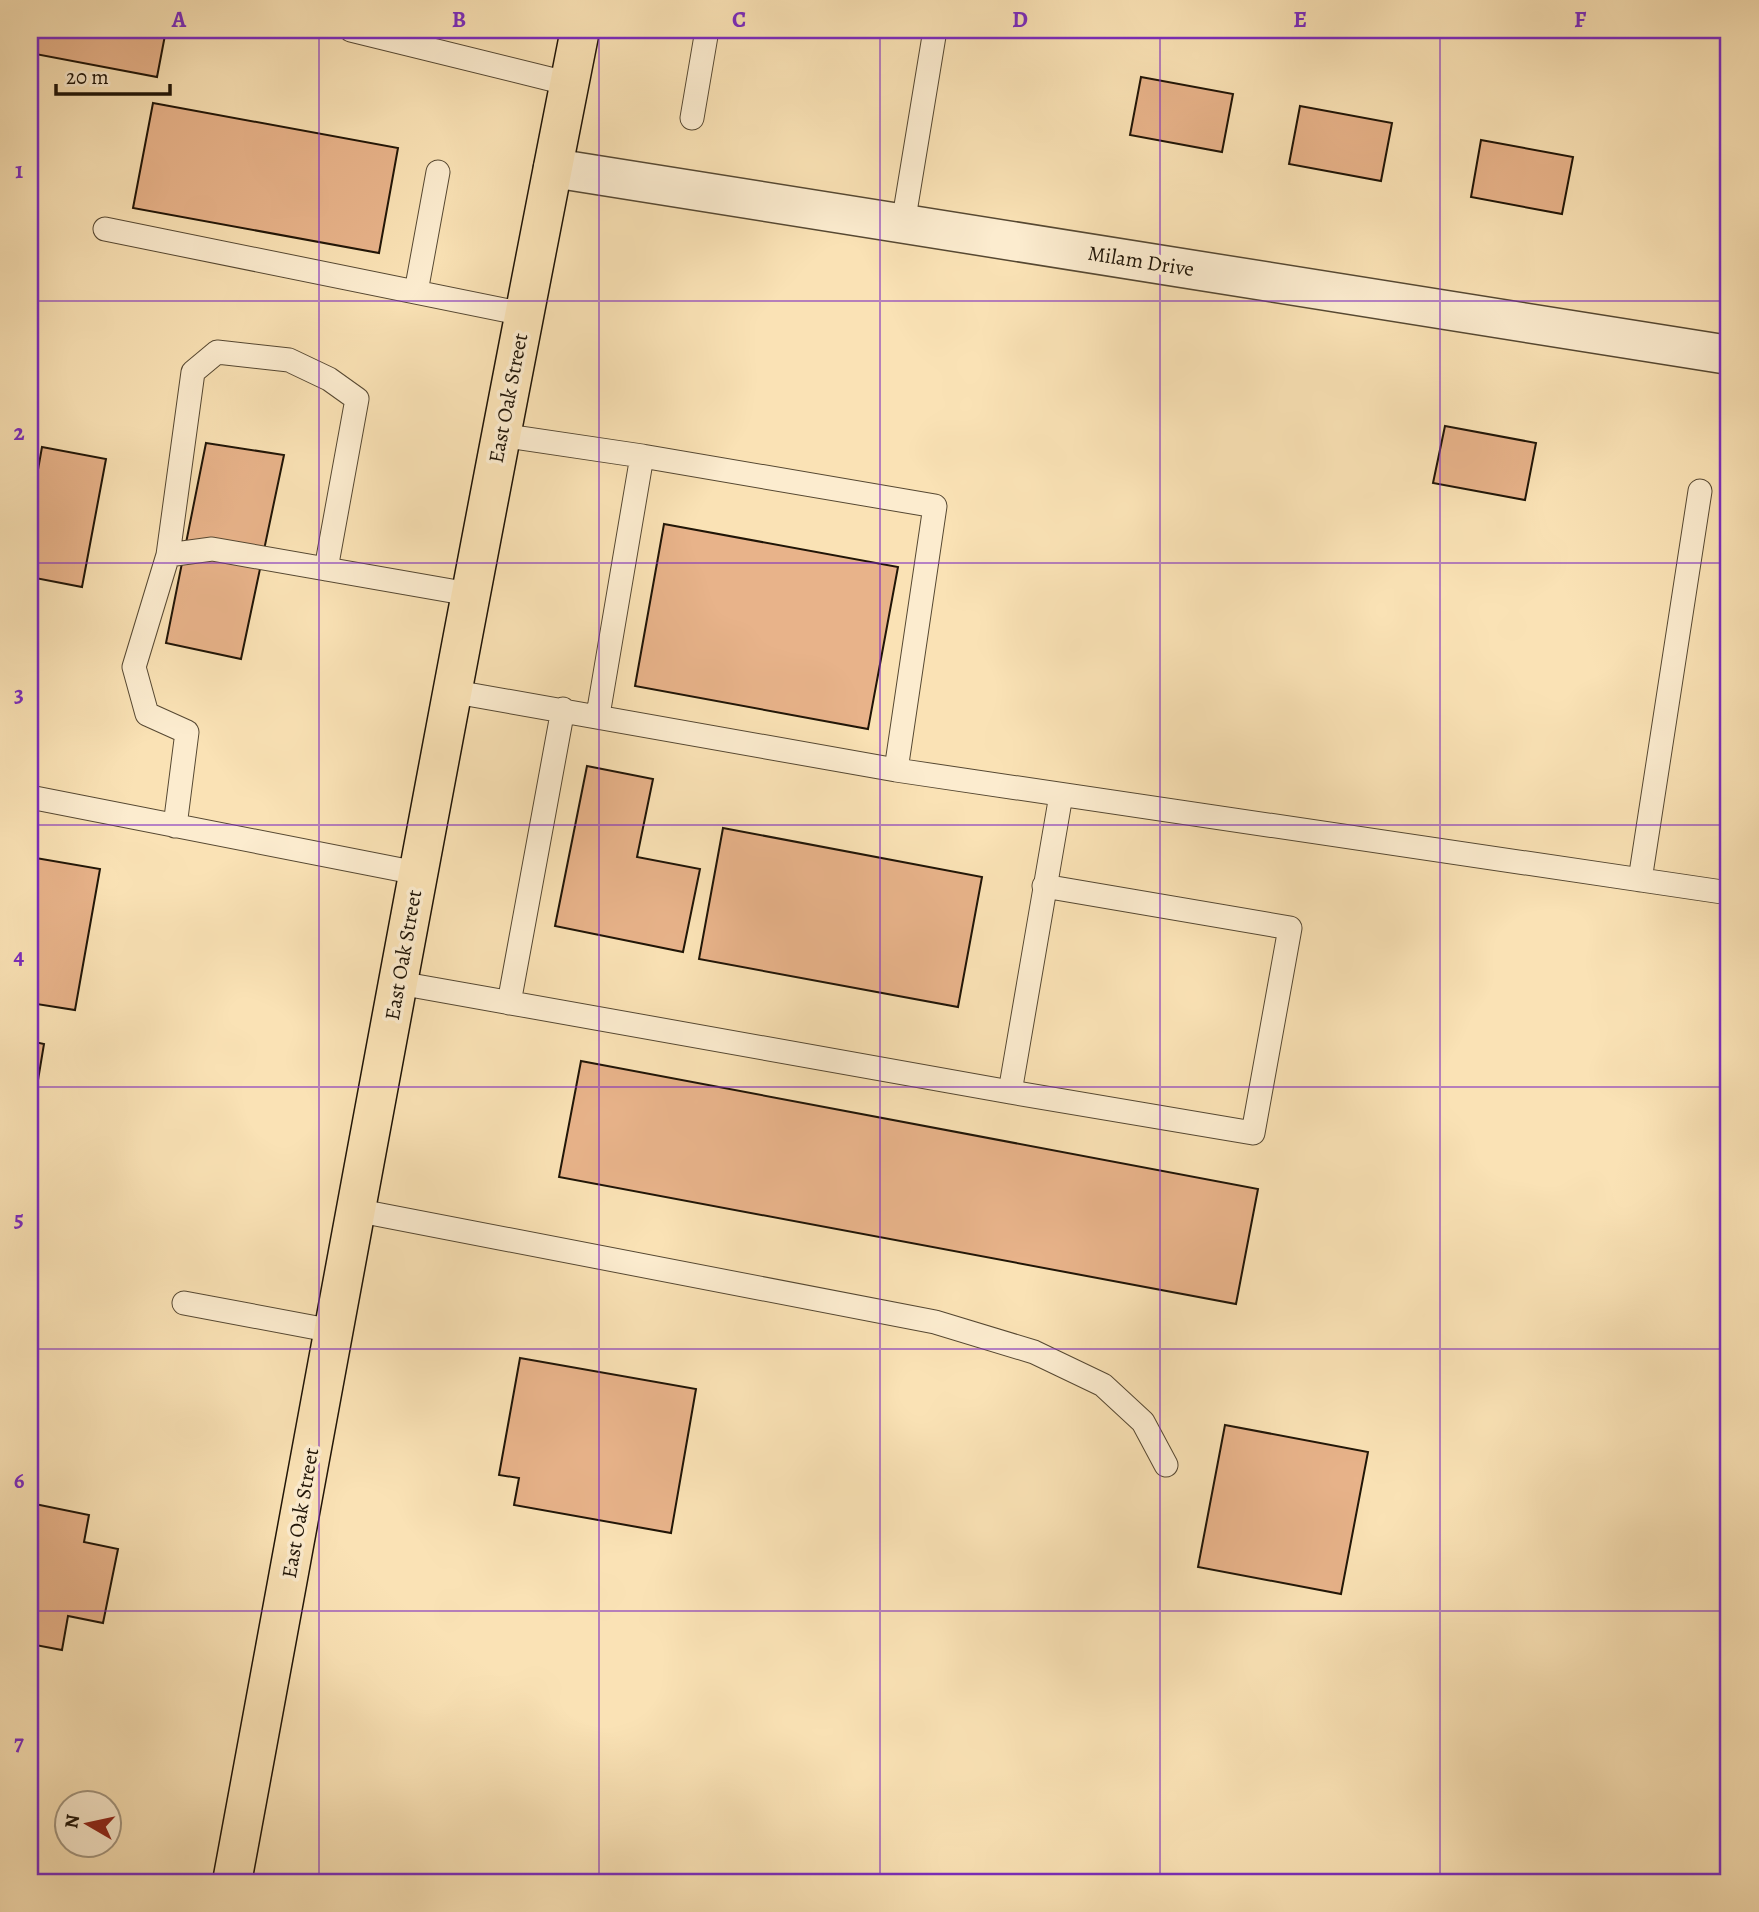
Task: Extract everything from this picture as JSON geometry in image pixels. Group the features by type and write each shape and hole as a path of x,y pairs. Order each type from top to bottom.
{"highway":[{"name":"East Oak Street","path":"232,1882 399,982 450,691 580,30"}],"street":[{"name":"Milam Drive","path":"553,168 1729,355"}],"lane":[{"path":"351,30 570,84"},
{"path":"692,118 707,30"},
{"path":"903,224 934,30"},
{"path":"416,292 438,172"},
{"path":"105,229 524,314"},
{"path":"175,825 187,732 147,714 134,667 168,555 193,372 216,352 289,360 329,379 357,399 326,569"},
{"path":"500,435 642,456 934,506 896,770"},
{"path":"598,715 642,456"},
{"path":"1640,880 1700,491"},
{"path":"168,555 212,549 469,594"},
{"path":"450,691 598,715 896,770 1729,893"},
{"path":"509,1003 563,709"},
{"path":"1010,1092 1061,795"},
{"path":"30,797 417,873"},
{"path":"399,982 1253,1133 1290,928 1044,886"},
{"path":"355,1210 935,1322 1034,1352 1103,1385 1143,1422 1166,1465"},
{"path":"184,1303 334,1331"}],"building":[{"path":"30,30 166,30 157,77 30,53"},
{"path":"1141,77 1233,94 1222,152 1130,135"},
{"path":"153,103 398,148 379,253 133,208"},
{"path":"1300,106 1392,123 1381,181 1289,164"},
{"path":"1481,140 1573,157 1562,214 1471,197"},
{"path":"1445,426 1536,443 1525,500 1433,483"},
{"path":"206,443 284,455 241,659 166,643"},
{"path":"42,447 106,459 82,587 30,577 30,515"},
{"path":"664,524 898,567 868,729 635,686"},
{"path":"587,766 653,779 637,857 700,869 683,952 555,926"},
{"path":"723,828 982,877 958,1007 699,959"},
{"path":"30,857 100,869 75,1010 30,1003"},
{"path":"30,1041 44,1044 30,1128"},
{"path":"581,1061 1258,1189 1236,1304 559,1177"},
{"path":"520,1358 696,1389 671,1533 514,1505 519,1478 499,1475"},
{"path":"1225,1425 1368,1452 1341,1594 1198,1567"},
{"path":"30,1503 89,1515 84,1542 118,1549 103,1623 68,1616 62,1650 30,1644"}]}
